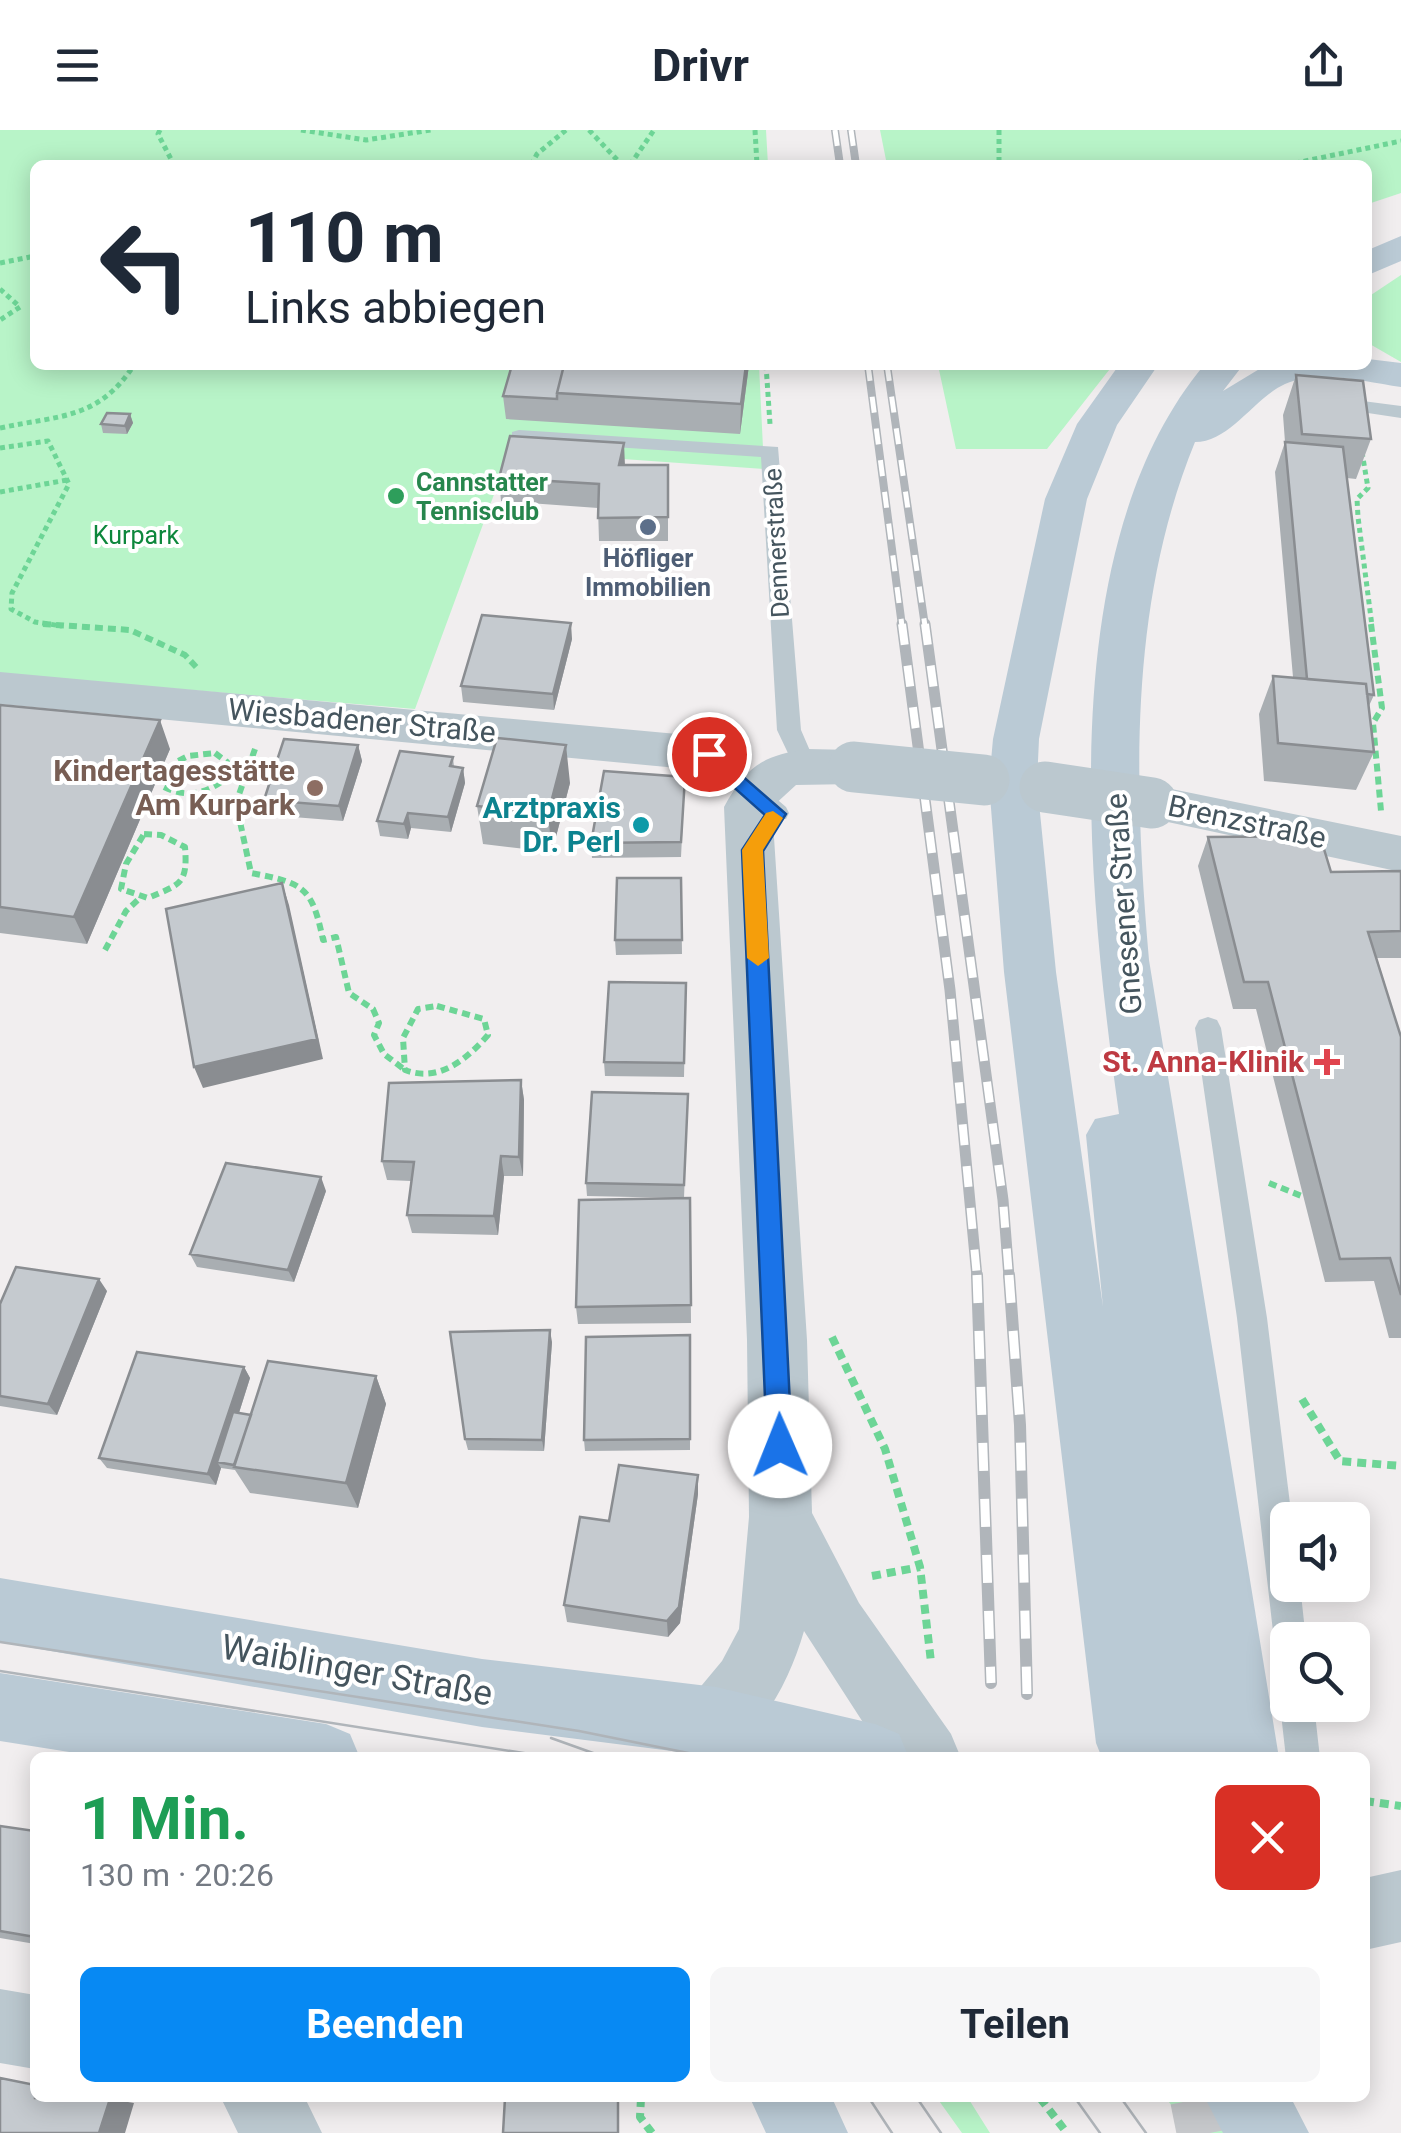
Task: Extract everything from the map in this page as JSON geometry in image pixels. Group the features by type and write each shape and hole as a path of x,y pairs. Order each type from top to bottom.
{"main road":[{"path":"1372,237 1401,224"},
{"path":"1372,262 1401,247"},
{"path":"1372,356 1401,374"},
{"path":"1136,370 1096,424 1066,499 1013,756 1030,972 1155,1750"},
{"name":"Gnesener Straße","path":"1155,1750 1088,898 1086,740 1090,632 1098,580 1121,493 1144,434 1186,370"},
{"name":"Gnesener Straße","path":"1220,370 1185,418 1151,502 1129,596 1114,762 1116,874 1132,1016 1244,1752"},
{"path":"1172,449 1274,375 1304,370"},
{"path":"1356,370 1401,374"},
{"name":"Waiblinger Straße","path":"0,1610 482,1692 716,1721 848,1752"},
{"path":"0,1707 288,1752"},
{"path":"791,2102 810,2133"},
{"path":"1247,2102 1270,2133"}],"street":[{"name":"Wiesbadener Straße","path":"0,688 715,749"},
{"name":"Brenzstraße","path":"825,770 1014,783 1152,802 1393,852"},
{"path":"716,1721 746,1685 771,1634 781,1518 761,819 825,770"},
{"path":"781,1518 836,1626 923,1752"},
{"path":"1370,1913 1401,1906"},
{"path":"0,2026 30,2031"},
{"path":"262,2102 284,2133"}],"lane":[{"path":"1354,406 1401,412"},
{"name":"Dennerstraße","path":"519,436 771,451 776,584 790,730 825,770"},
{"path":"715,749 761,819"},
{"path":"1208,1028 1239,1224 1288,1622"},
{"path":"1299,1722 1303,1752"}],"path":[{"path":"301,130 337,140 372,142 431,130"},
{"path":"534,160 566,130"},
{"path":"588,130 617,160"},
{"path":"633,160 654,130"},
{"path":"755,130 757,160"},
{"path":"999,130 999,160"},
{"path":"157,131 172,160"},
{"path":"1310,160 1401,141"},
{"path":"0,263 30,257"},
{"path":"0,289 13,296 20,307 0,320"},
{"path":"0,428 92,408 117,391 131,370"},
{"path":"766,370 771,451"},
{"path":"1,447 48,442 69,484 12,594 11,608 21,618 125,629 193,660 202,674 187,706"},
{"path":"1352,449 1362,450 1368,488 1357,499 1358,516 1382,708 1373,722 1376,758 1393,852"},
{"path":"0,492 68,480"},
{"path":"1347,516 1358,516"},
{"path":"0,596 12,594"},
{"path":"1356,594 1366,595"},
{"path":"1367,680 1378,681"},
{"path":"257,743 236,803 250,873 302,884 314,896 323,940 336,937 349,993 373,1009 379,1023 374,1034 392,1066 405,1073 436,1075 477,1051 488,1035 484,1019 437,1006 418,1010 404,1038 405,1073"},
{"path":"216,753 228,762 228,776 214,789 174,793 164,788 164,780 181,756 216,753"},
{"path":"1364,757 1376,758"},
{"path":"105,950 126,912 140,898 175,889 180,884 186,870 185,846 161,835 144,834 126,864 122,889 140,898"},
{"path":"827,1327 886,1449 920,1566 932,1673"},
{"path":"1299,1395 1340,1461 1401,1466"},
{"path":"858,1578 920,1566"},
{"path":"1370,1802 1401,1806"},
{"path":"640,2133 641,2102"},
{"path":"1043,2102 1067,2133"},
{"path":"640,2117 652,2133"}],"green space":[{"name":"Kurpark","path":"0,130 766,130 768,160 30,160 30,370 759,370 764,469 510,451 415,709 0,674"},
{"path":"880,130 1401,130 1401,193 1372,203 1372,160 886,160"},
{"path":"1401,275 1401,362 1372,345 1372,294"},
{"path":"939,370 1109,370 1047,449 956,449"},
{"path":"940,2102 971,2102 990,2133 962,2133"},
{"path":"1169,2102 1207,2102 1232,2133 1192,2133"}],"building":[{"path":"511,370 563,370 557,399 503,396"},
{"path":"563,370 745,370 741,404 557,393"},
{"path":"1296,375 1363,381 1371,439 1302,434"},
{"path":"107,413 130,414 125,426 101,424"},
{"path":"510,436 624,443 619,465 668,465 668,517 598,518 599,484 499,478"},
{"path":"1285,442 1343,447 1374,695 1367,694 1366,684 1307,679"},
{"path":"482,615 571,623 553,694 461,686"},
{"path":"1273,676 1366,684 1374,752 1278,743"},
{"path":"0,705 160,720 74,917 0,907"},
{"path":"497,738 566,745 548,814 477,806"},
{"name":"Kindertagesstätte Am Kurpark","path":"284,739 358,745 339,806 264,800"},
{"path":"400,751 453,757 450,766 463,768 448,817 408,813 404,824 377,821"},
{"name":"Arztpraxis Dr. Perl","path":"604,771 685,777 681,842 591,843"},
{"name":"St. Anna-Klinik","path":"1320,836 1331,872 1401,871 1401,931 1368,932 1401,1037 1401,1295 1390,1258 1340,1259 1268,982 1244,982 1208,837"},
{"path":"617,878 681,878 682,940 615,940"},
{"path":"282,883 317,1039 194,1067 166,909"},
{"path":"609,982 686,983 684,1063 604,1062"},
{"path":"521,1080 519,1157 501,1156 494,1216 407,1215 414,1162 382,1161 389,1083"},
{"path":"592,1092 688,1094 684,1185 586,1183"},
{"path":"226,1163 321,1177 288,1270 190,1254"},
{"path":"690,1198 691,1305 576,1307 579,1200"},
{"path":"16,1267 99,1279 48,1404 0,1396 0,1304"},
{"path":"550,1330 542,1440 465,1439 450,1332"},
{"path":"690,1335 690,1439 584,1440 586,1337"},
{"path":"137,1352 244,1367 208,1474 99,1458"},
{"path":"268,1361 376,1376 346,1483 234,1467"},
{"path":"233,1412 251,1415 234,1465 217,1462"},
{"path":"619,1465 698,1475 679,1607 667,1621 564,1605 580,1517 609,1521"},
{"path":"0,1826 30,1830 30,1936 0,1931"},
{"path":"0,2078 30,2084 30,2102 109,2102 99,2133 0,2133"},
{"path":"505,2102 618,2102 618,2133 503,2133"}],"tunnel":[{"path":"1204,2102 1210,2133"}],"tram line":[{"path":"0,1642 579,1731 683,1752"},
{"path":"0,1671 517,1752"},
{"path":"551,1738 590,1752"},
{"path":"872,2102 892,2133"},
{"path":"920,2102 941,2133"},
{"path":"1078,2102 1100,2133"},
{"path":"1124,2102 1146,2133"}],"railway":[{"path":"835,130 839,160"},
{"path":"851,130 855,160"},
{"path":"869,370 902,626"},
{"path":"888,370 925,626"},
{"path":"902,624 950,990 977,1277"},
{"path":"925,624 1003,1200 1009,1277"},
{"path":"977,1275 991,1683"},
{"path":"1009,1275 1020,1425 1027,1694"}],"slow traffic":[{"path":"758,958 752,850 773,818"}],"place":[{"name":"Cannstatter Tennisclub","path":"396,496"},
{"name":"Höfliger Immobilien","path":"648,527"},
{"name":"Kindertagesstätte Am Kurpark","path":"315,788"},
{"name":"Arztpraxis Dr. Perl","path":"641,825"},
{"name":"St. Anna-Klinik","path":"1327,1062"}],"route":[{"path":"709,754 776,814 752,850 780,1446"}]}
